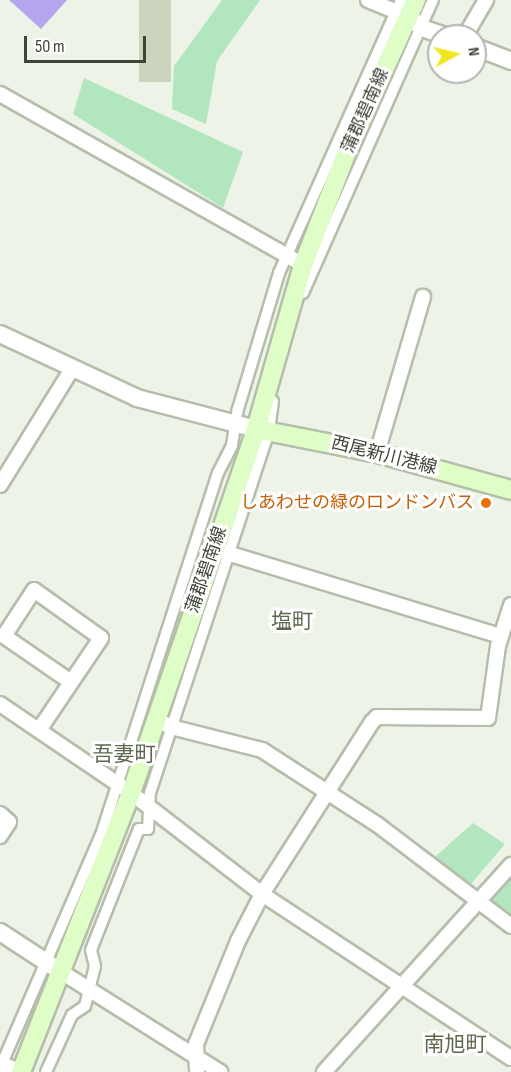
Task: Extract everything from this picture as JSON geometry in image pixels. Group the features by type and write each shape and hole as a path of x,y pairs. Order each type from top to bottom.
{"main road":[{"name":"蒲郡碧南線","path":"21,1072 63,973 124,789 164,723 263,429 303,265 348,148 416,0"},
{"name":"西尾新川港線","path":"263,429 377,453 511,490"}],"street":[{"path":"368,0 427,28"},
{"path":"0,334 137,398 263,429 300,299 408,20 401,0"},
{"path":"21,1072 0,1065 44,961 124,789 218,473 232,445 234,423 286,256 408,20 433,0"},
{"path":"472,24 486,0"},
{"path":"487,52 511,61"},
{"path":"0,94 303,265"},
{"path":"377,453 423,297"},
{"path":"0,485 72,369"},
{"path":"221,551 503,643"},
{"path":"39,730 101,638 34,590 4,636 71,682"},
{"path":"197,1072 195,1056 238,941 262,894 326,790 377,717 488,718 511,605"},
{"path":"0,704 124,789 262,894 511,1058"},
{"path":"46,1072 72,1015 85,1006 95,966 91,950 139,829 148,829 149,808 164,723 262,750 378,825 475,903 511,926"},
{"path":"0,814 9,822 0,836"},
{"path":"324,1072 400,984 511,865"},
{"path":"0,932 220,1072"}],"green space":[{"path":"222,0 260,0 217,61 206,124 172,109 174,66"},
{"path":"84,78 243,152 223,208 73,114"},
{"path":"473,823 505,844 470,885 435,857"},
{"path":"511,871 511,917 484,901"}],"shaded area":[{"path":"9,0 67,0 41,29"}],"building":[{"path":"139,0 171,0 171,82 139,82"}],"place":[{"name":"しあわせの緑のロンドンバス","path":"486,503"}],"district":[{"name":"塩町","path":"292,622"},
{"name":"吾妻町","path":"124,755"},
{"name":"南旭町","path":"455,1045"}]}
